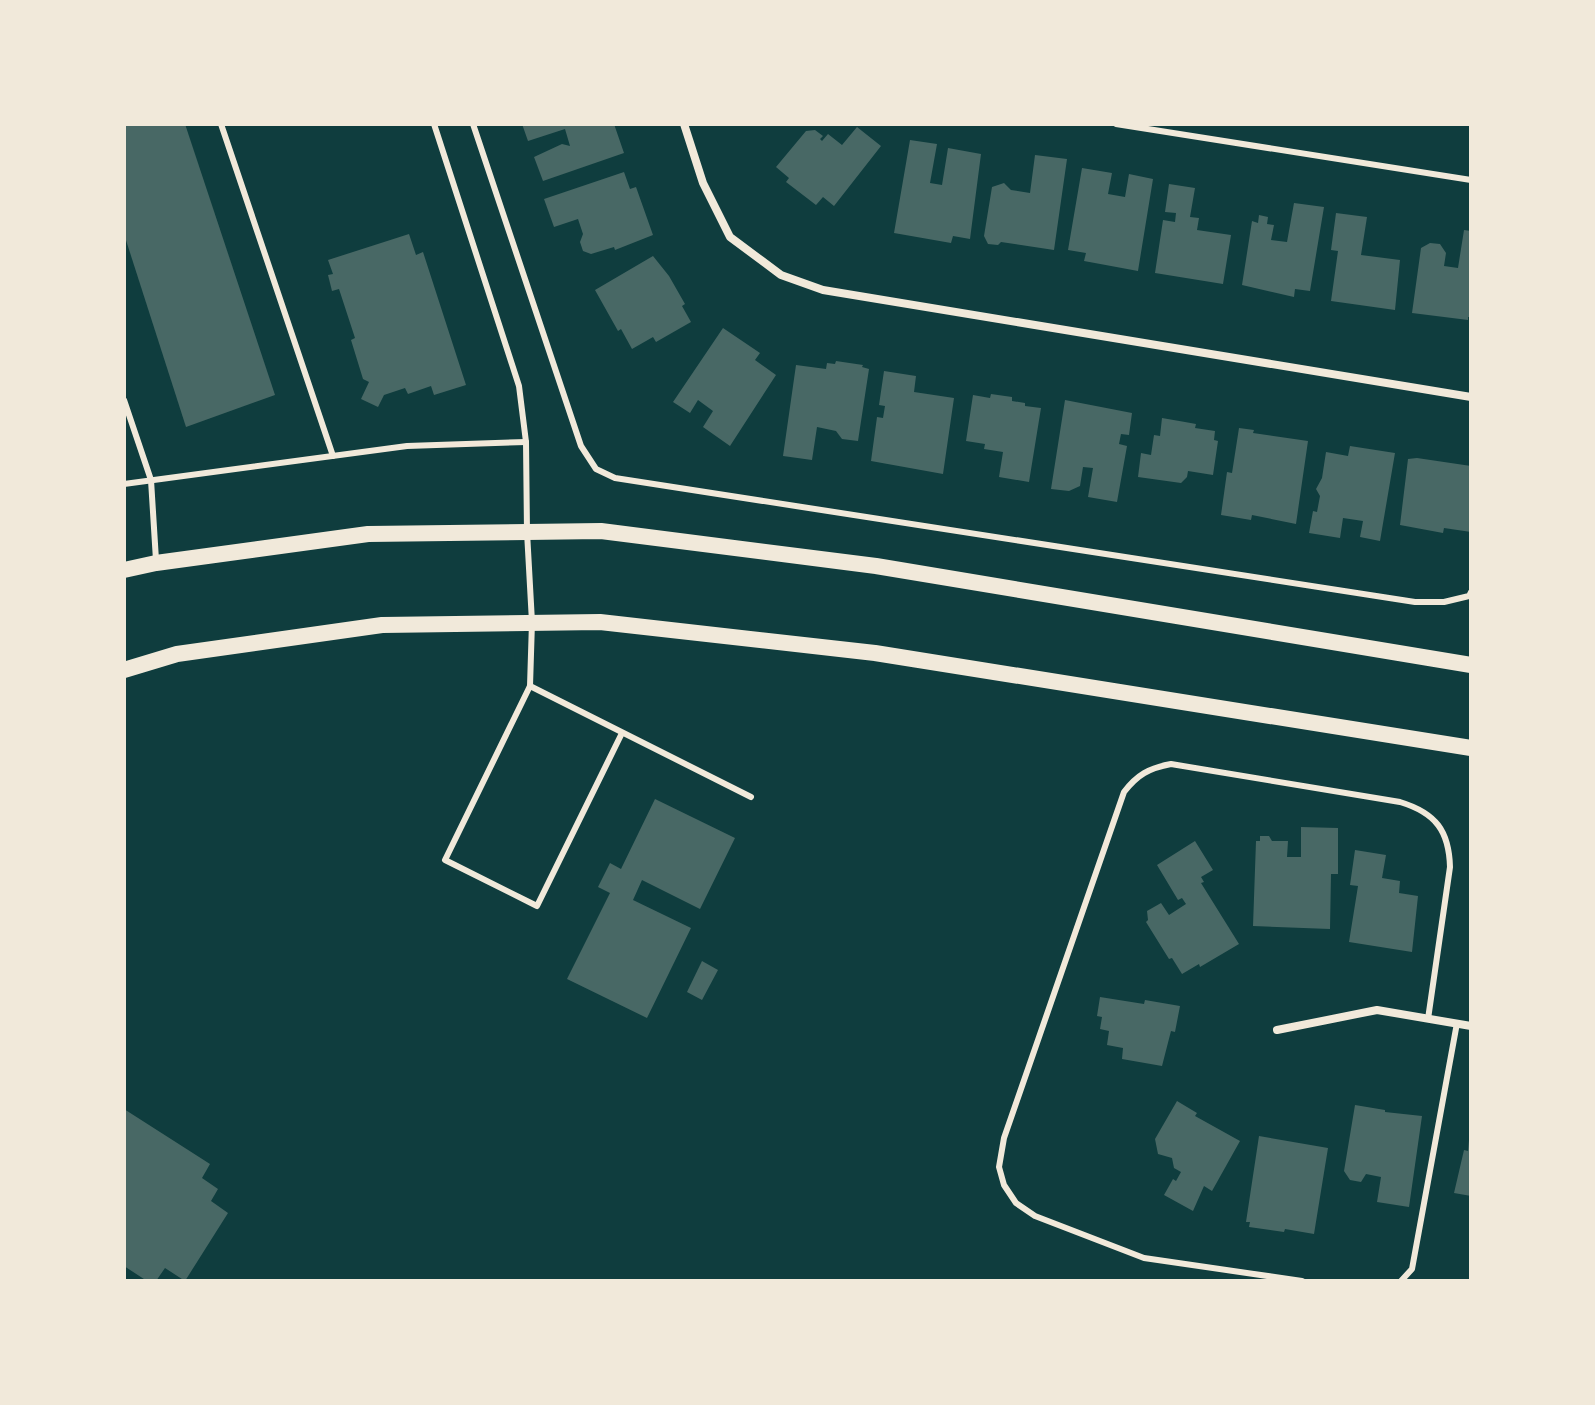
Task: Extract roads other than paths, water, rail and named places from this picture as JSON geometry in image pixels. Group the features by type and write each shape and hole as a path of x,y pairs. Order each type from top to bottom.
{"main road":[{"path":"124,570 368,534 601,531 876,566 1471,665"},
{"path":"124,670 177,654 382,625 600,622 875,653 1471,748"}],"street":[{"path":"684,124 703,183 730,237 781,275 823,290 1471,397"},
{"path":"1277,1030 1377,1010 1471,1026"}],"lane":[{"path":"221,124 333,456"},
{"path":"434,124 519,386 526,442 532,622 530,686 445,860 537,906 622,733"},
{"path":"473,124 581,446 596,469 615,478 1415,602 1444,602 1469,596 1471,592"},
{"path":"1116,124 1471,180"},
{"path":"124,400 151,480 156,563"},
{"path":"124,484 407,446 526,442"},
{"path":"530,686 751,797"},
{"path":"1302,1281 1144,1258 1035,1216 1016,1203 1004,1185 999,1167 1004,1138 1124,792 1136,778 1152,768 1171,764 1418,807 1443,832 1449,849 1450,867 1428,1019"},
{"path":"1401,1281 1412,1269 1457,1023"}]}
